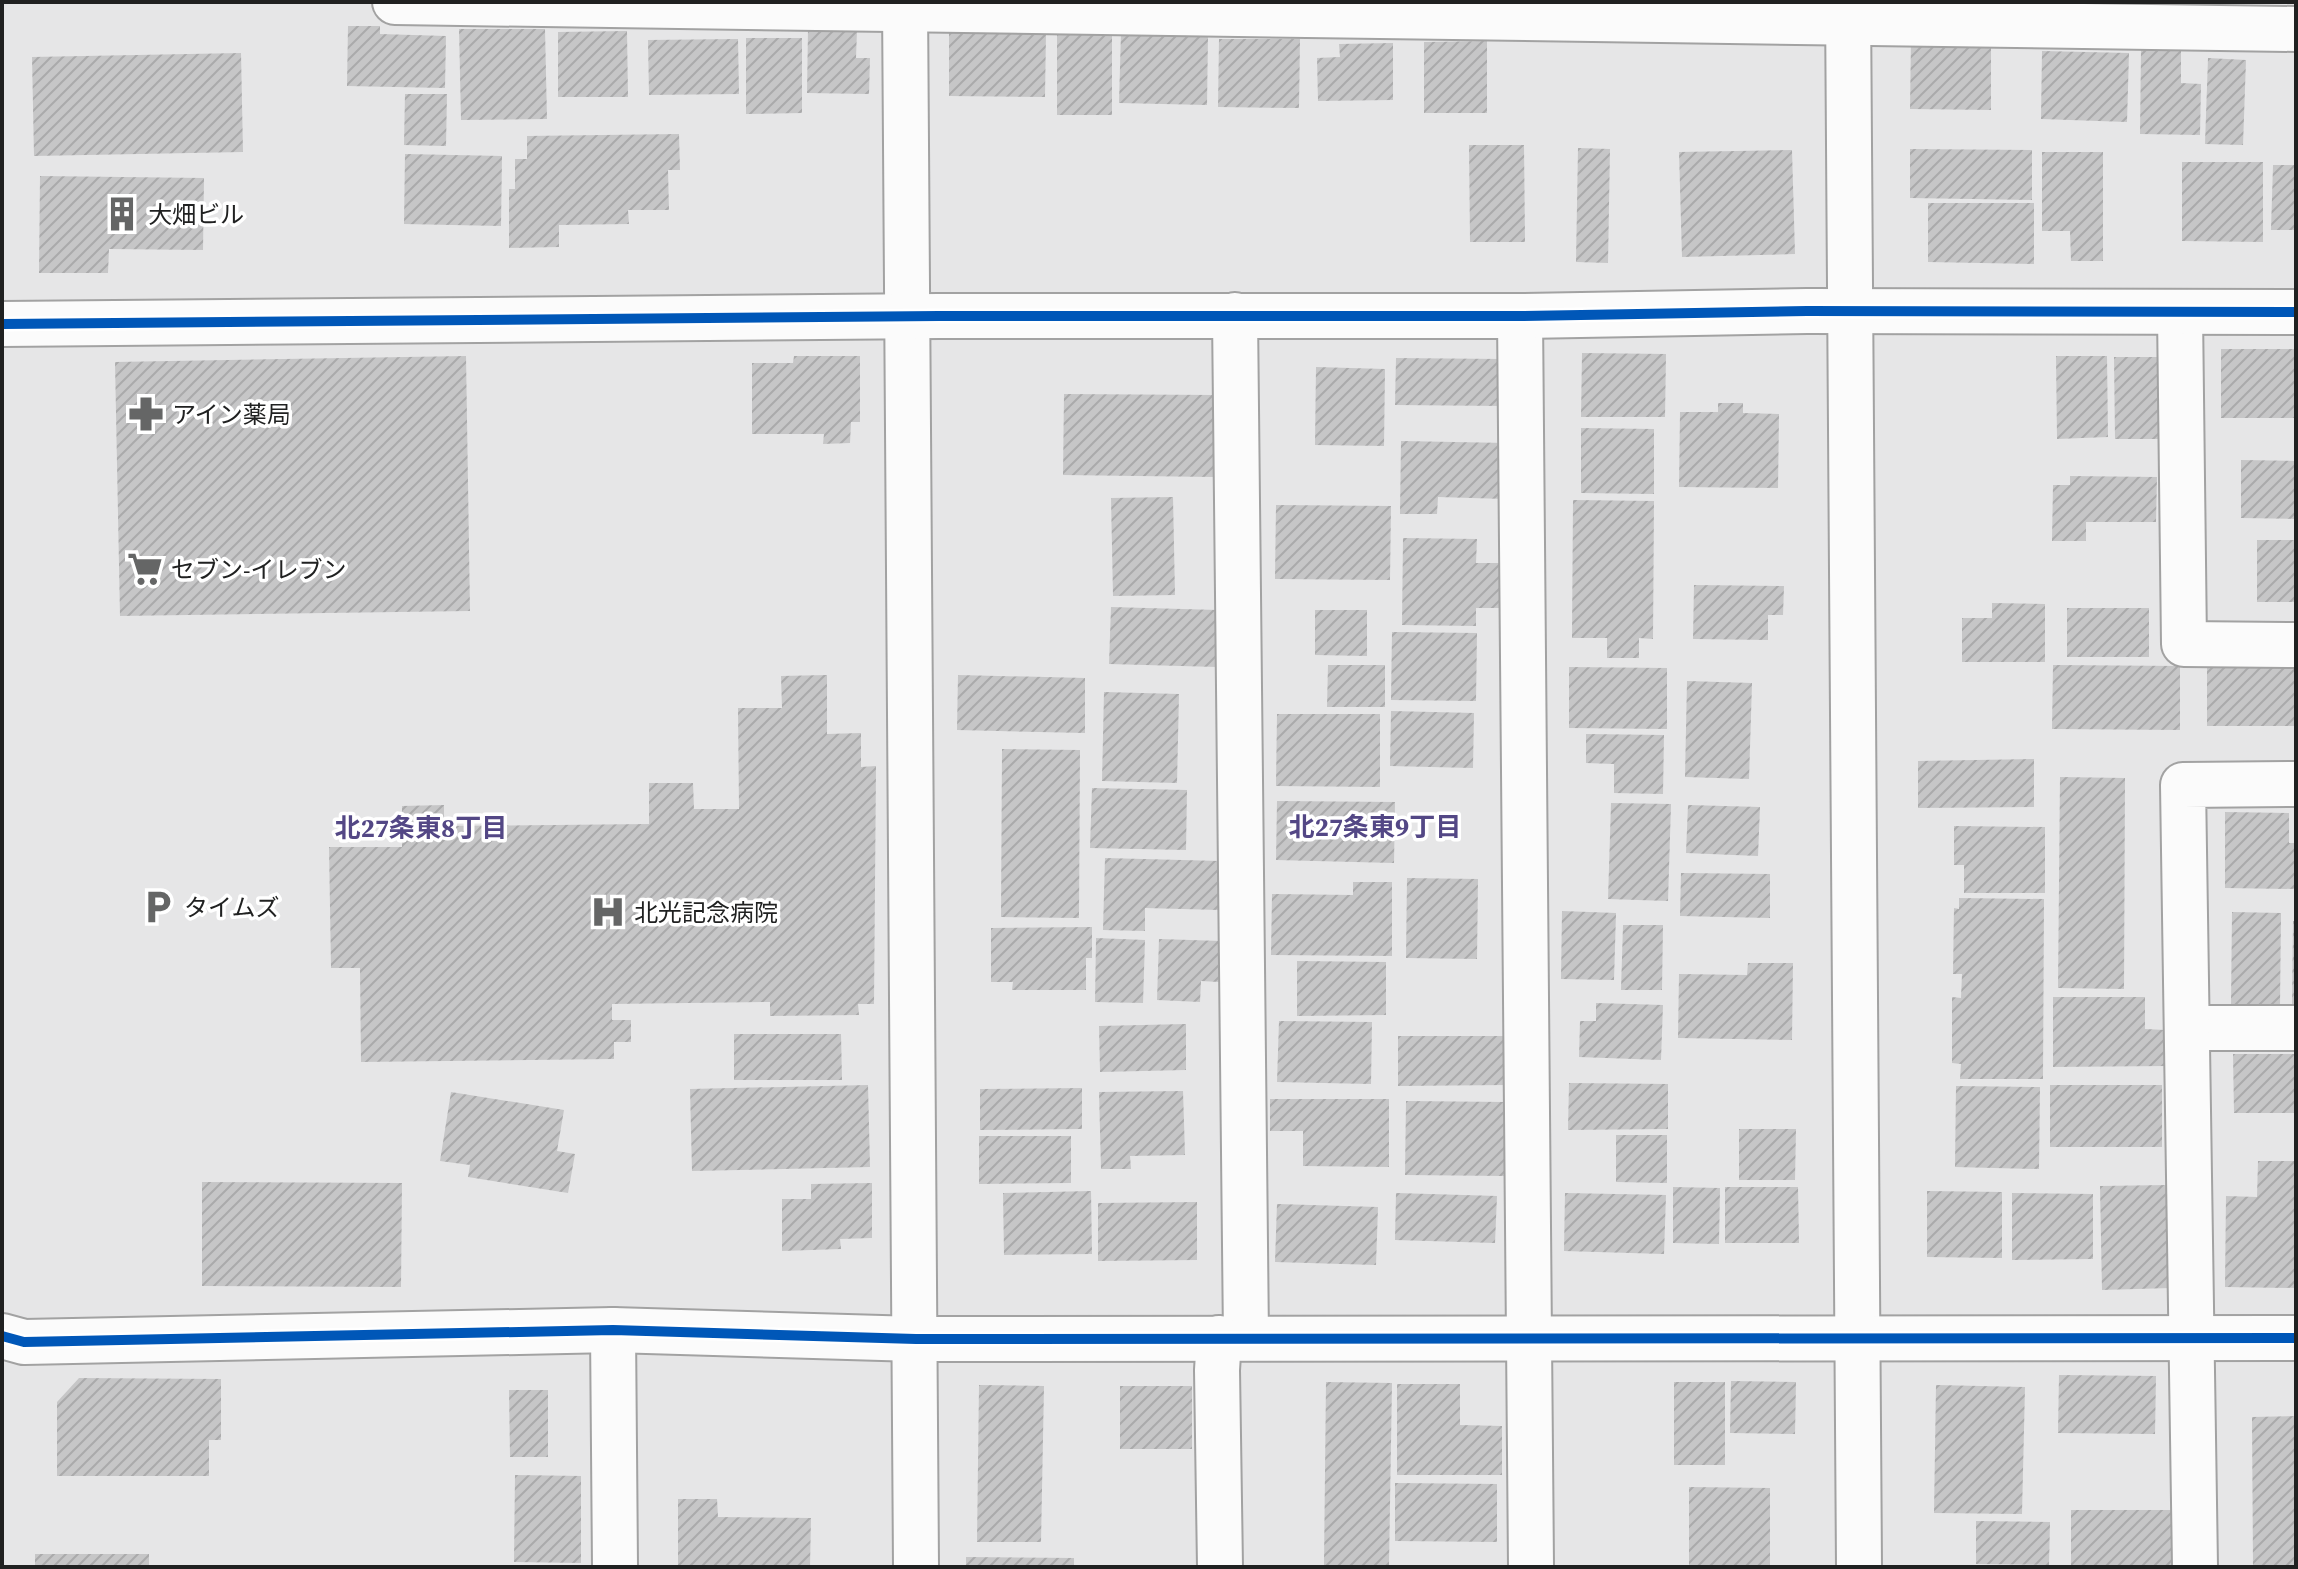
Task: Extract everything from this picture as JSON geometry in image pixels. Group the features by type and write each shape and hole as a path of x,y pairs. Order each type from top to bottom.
{"street":[{"path":"395,2 1848,13 2296,29"},
{"path":"905,6 916,1567"},
{"path":"1848,13 1859,1567"},
{"path":"2,324 908,316 1520,316 1850,311 2296,312"},
{"path":"2180,313 2184,644 2296,645"},
{"path":"1220,1567 1232,1338 1235,315"},
{"path":"1520,316 1531,1567"},
{"path":"2195,1567 2183,785 2296,784"},
{"path":"2187,1028 2296,1028"},
{"path":"613,1330 615,1567"},
{"path":"2,1336 24,1342 613,1330 916,1339 2296,1338"}],"building":[{"path":"1057,25 1112,26 1112,115 1057,115"},
{"path":"348,26 380,26 380,34 446,36 445,88 347,86"},
{"path":"459,29 545,29 547,119 461,120"},
{"path":"808,29 857,30 856,58 870,58 869,94 807,93"},
{"path":"627,31 628,97 558,97 558,32"},
{"path":"949,31 1046,32 1045,97 949,96"},
{"path":"1121,32 1208,35 1207,105 1119,103"},
{"path":"746,38 802,38 802,113 746,114"},
{"path":"738,39 739,94 649,95 648,40"},
{"path":"1219,39 1300,39 1299,108 1218,107"},
{"path":"1911,39 1991,40 1991,110 1910,109"},
{"path":"1487,41 1487,113 1424,113 1424,42"},
{"path":"1393,43 1393,100 1318,101 1317,58 1340,57 1339,44"},
{"path":"2141,50 2181,51 2181,83 2201,84 2200,135 2140,134"},
{"path":"2042,51 2129,53 2127,122 2041,119"},
{"path":"241,53 243,152 34,156 32,57"},
{"path":"2208,58 2246,60 2243,145 2205,144"},
{"path":"405,94 447,94 446,146 404,145"},
{"path":"679,134 680,170 668,170 669,210 628,210 629,224 559,225 559,247 509,248 509,189 515,189 515,159 527,159 527,136"},
{"path":"1469,145 1524,145 1525,242 1470,242"},
{"path":"1578,148 1610,149 1608,263 1576,262"},
{"path":"1910,149 2032,150 2032,200 1910,198"},
{"path":"1792,150 1795,254 1682,257 1679,152"},
{"path":"2042,152 2103,152 2103,261 2071,261 2070,231 2042,231"},
{"path":"405,154 502,156 501,226 404,224"},
{"path":"2182,162 2263,162 2263,242 2182,241"},
{"path":"2273,165 2296,165 2296,230 2271,230"},
{"name":"大畑ビル","path":"40,176 204,178 203,250 109,249 108,273 39,273"},
{"path":"1928,203 2034,203 2034,264 1928,262"},
{"path":"2221,349 2296,349 2296,418 2221,418"},
{"path":"1582,353 1666,354 1665,417 1581,417"},
{"path":"466,356 470,611 120,616 115,362"},
{"path":"794,356 860,356 860,422 851,422 850,443 823,444 824,434 752,434 752,363 793,363"},
{"path":"2056,356 2107,356 2108,437 2057,439"},
{"path":"2114,357 2166,357 2166,439 2115,439"},
{"path":"1396,358 1501,359 1501,406 1395,405"},
{"path":"1316,367 1385,369 1384,446 1315,445"},
{"path":"1064,394 1214,395 1213,477 1063,475"},
{"path":"1718,403 1743,403 1743,413 1779,414 1778,488 1679,487 1680,412 1718,412"},
{"path":"1581,428 1654,429 1654,494 1581,493"},
{"path":"1401,441 1507,443 1505,499 1438,497 1437,514 1400,514"},
{"path":"2241,460 2296,461 2296,519 2241,518"},
{"path":"2070,476 2157,477 2156,522 2086,522 2086,541 2052,541 2053,485 2070,485"},
{"path":"1173,497 1175,595 1113,596 1111,498"},
{"path":"1573,500 1654,501 1653,639 1639,638 1639,658 1607,658 1607,638 1572,638"},
{"path":"1276,505 1391,506 1390,580 1275,579"},
{"path":"1403,538 1477,539 1476,563 1499,563 1499,608 1476,608 1476,626 1402,625"},
{"path":"2257,540 2296,540 2296,602 2257,602"},
{"path":"1694,585 1784,586 1783,615 1768,615 1768,640 1693,639"},
{"path":"1992,603 2045,604 2045,662 1962,662 1962,618 1992,618"},
{"path":"1111,607 1218,610 1217,667 1109,664"},
{"path":"2067,608 2149,608 2149,657 2067,657"},
{"path":"1315,610 1367,610 1367,656 1315,655"},
{"path":"1392,632 1477,633 1476,701 1391,700"},
{"path":"2207,662 2296,662 2296,726 2207,726"},
{"path":"1328,665 1385,665 1385,707 1327,707"},
{"path":"2053,665 2180,666 2180,730 2052,729"},
{"path":"1569,667 1667,668 1667,729 1569,728"},
{"path":"827,675 827,734 861,733 861,767 876,766 874,1004 858,1004 859,1015 770,1016 770,1002 612,1004 612,1020 631,1020 631,1042 614,1042 614,1059 361,1062 360,968 331,968 329,847 402,847 402,806 444,805 444,826 649,824 649,783 693,783 694,809 739,809 738,708 782,708 781,676"},
{"path":"958,675 1085,678 1085,733 957,730"},
{"path":"1687,681 1752,683 1749,779 1685,777"},
{"path":"1104,692 1179,694 1177,783 1102,781"},
{"path":"1391,711 1474,713 1473,768 1390,766"},
{"path":"1277,714 1380,714 1380,787 1276,786"},
{"path":"1586,734 1664,735 1663,794 1614,793 1614,764 1586,763"},
{"path":"1002,749 1080,750 1079,918 1001,917"},
{"path":"2034,759 2034,807 1918,808 1918,761"},
{"path":"2060,777 2125,778 2124,989 2058,988"},
{"path":"1092,788 1187,790 1186,850 1090,848"},
{"path":"1277,801 1395,802 1394,863 1276,860"},
{"path":"1611,803 1671,804 1668,901 1608,899"},
{"path":"1688,805 1760,807 1758,856 1686,853"},
{"path":"2225,812 2289,813 2289,843 2296,843 2296,889 2225,888"},
{"path":"1954,826 2045,827 2045,893 1964,893 1964,865 1954,865"},
{"path":"1105,858 1220,861 1219,910 1145,908 1145,931 1103,930"},
{"path":"1681,873 1770,874 1770,918 1680,916"},
{"path":"1407,878 1478,879 1477,959 1406,958"},
{"path":"1353,882 1392,882 1392,956 1271,955 1272,894 1353,895"},
{"path":"1959,898 2044,899 2043,1079 1960,1079 1961,1064 1952,1063 1952,997 1961,998 1962,974 1953,974 1954,908 1959,909"},
{"path":"1562,911 1616,913 1614,980 1561,979"},
{"path":"2232,912 2281,913 2280,1005 2231,1005"},
{"path":"2293,921 2296,921 2296,1004 2292,1004"},
{"path":"1623,925 1663,925 1662,990 1621,990"},
{"path":"1092,927 1092,958 1086,958 1086,990 1012,990 1013,982 991,982 991,928"},
{"path":"1096,938 1145,940 1143,1003 1095,1002"},
{"path":"1159,939 1221,941 1219,982 1201,981 1200,1002 1157,1000"},
{"path":"1297,961 1386,962 1386,1015 1297,1016"},
{"path":"1748,963 1793,963 1792,1040 1678,1038 1679,974 1747,975"},
{"path":"2053,997 2145,997 2145,1029 2165,1030 2166,1066 2053,1067"},
{"path":"1596,1003 1663,1005 1661,1060 1579,1057 1580,1021 1596,1021"},
{"path":"1279,1021 1372,1022 1371,1084 1277,1082"},
{"path":"1186,1024 1186,1070 1100,1072 1099,1026"},
{"path":"734,1034 841,1034 842,1080 734,1080"},
{"path":"1398,1036 1506,1036 1507,1085 1398,1086"},
{"path":"2233,1054 2296,1054 2296,1113 2234,1113"},
{"path":"1569,1083 1668,1084 1668,1129 1568,1130"},
{"path":"868,1085 870,1167 692,1171 690,1089"},
{"path":"2050,1085 2162,1085 2162,1147 2050,1147"},
{"path":"1956,1086 2040,1087 2039,1169 1955,1167"},
{"path":"1082,1088 1082,1129 980,1130 980,1089"},
{"path":"1183,1091 1185,1155 1130,1156 1131,1169 1101,1169 1099,1092"},
{"path":"451,1092 564,1110 557,1151 575,1154 568,1193 468,1177 470,1165 440,1161"},
{"path":"1270,1099 1389,1099 1389,1167 1303,1166 1303,1131 1270,1131"},
{"path":"1406,1101 1505,1102 1504,1176 1405,1175"},
{"path":"1739,1129 1796,1129 1795,1180 1739,1180"},
{"path":"1616,1135 1667,1135 1667,1183 1616,1182"},
{"path":"979,1136 1071,1136 1071,1183 979,1184"},
{"path":"2258,1161 2296,1161 2296,1288 2225,1287 2226,1196 2257,1197"},
{"path":"202,1182 402,1183 401,1287 202,1286"},
{"path":"872,1183 872,1238 840,1239 841,1249 782,1251 782,1199 811,1199 811,1184"},
{"path":"2168,1185 2171,1288 2102,1290 2100,1186"},
{"path":"1673,1187 1720,1188 1719,1244 1673,1243"},
{"path":"1725,1187 1798,1187 1799,1243 1725,1243"},
{"path":"1091,1191 1092,1254 1004,1255 1003,1193"},
{"path":"1927,1191 2002,1192 2002,1258 1927,1257"},
{"path":"1396,1193 1497,1196 1495,1243 1395,1240"},
{"path":"1565,1193 1666,1195 1664,1254 1564,1251"},
{"path":"2012,1193 2093,1194 2093,1259 2012,1260"},
{"path":"1197,1202 1197,1260 1098,1261 1098,1203"},
{"path":"1277,1204 1378,1207 1376,1265 1275,1262"},
{"path":"2059,1375 2156,1376 2155,1434 2058,1433"},
{"path":"79,1378 221,1379 221,1440 209,1440 209,1476 57,1476 57,1402"},
{"path":"1731,1381 1796,1382 1795,1434 1730,1433"},
{"path":"1326,1382 1392,1383 1389,1565 1324,1565"},
{"path":"1674,1382 1725,1382 1725,1465 1674,1465"},
{"path":"1397,1384 1460,1384 1460,1425 1502,1426 1502,1475 1397,1475"},
{"path":"979,1385 1044,1386 1041,1542 977,1542"},
{"path":"1936,1385 2025,1387 2022,1514 1934,1513"},
{"path":"1120,1386 1192,1386 1192,1449 1120,1449"},
{"path":"509,1390 548,1390 548,1457 510,1457"},
{"path":"2296,1416 2296,1567 2253,1567 2252,1417"},
{"path":"515,1475 581,1476 581,1563 514,1562"},
{"path":"1395,1483 1497,1484 1497,1542 1395,1541"},
{"path":"1689,1487 1770,1488 1770,1567 1689,1567"},
{"path":"678,1499 717,1499 718,1517 811,1518 810,1567 678,1567"},
{"path":"2071,1510 2176,1510 2176,1567 2071,1567"},
{"path":"1976,1521 2050,1522 2049,1565 1976,1564"},
{"path":"35,1554 149,1554 149,1567 35,1567"},
{"path":"966,1557 1074,1558 1074,1567 966,1567"}],"cycle path":[{"path":"2,324 939,316 1520,316 1807,311 2296,312"},
{"path":"2,1336 24,1342 613,1330 916,1339 2296,1338"}],"place":[{"name":"大畑ビル","path":"122,214"},
{"name":"アイン薬局","path":"146,414"},
{"name":"セブン-イレブン","path":"145,569"},
{"name":"タイムズ","path":"158,907"},
{"name":"北光記念病院","path":"608,912"}],"district":[{"name":"北27条東9丁目","path":"1375,827"},
{"name":"北27条東8丁目","path":"421,828"}]}
